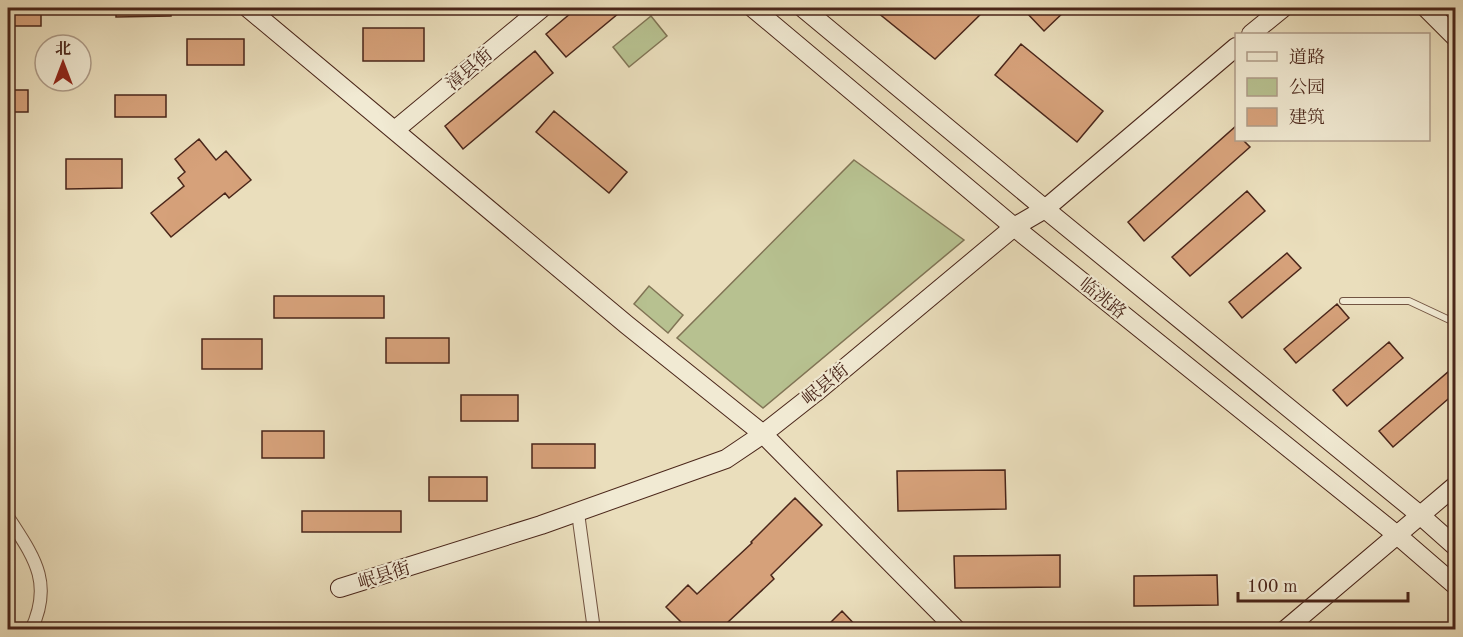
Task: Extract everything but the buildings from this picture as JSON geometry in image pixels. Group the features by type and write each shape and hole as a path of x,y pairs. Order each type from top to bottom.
{"street":[{"path":"248,8 627,325 763,434 957,630"},
{"name":"漳县街","path":"395,130 542,8"},
{"name":"临洮路","path":"753,8 1014,227 1397,535 1455,586"},
{"name":"临洮路","path":"803,8 1420,515 1455,547"},
{"path":"1252,33 1283,8"},
{"path":"1426,8 1455,38"},
{"name":"岷县街","path":"340,588 578,513 726,459 763,434 1014,227 1046,209 1235,48"},
{"path":"1285,630 1455,485"},
{"path":"578,513 594,630"},
{"path":"8,517 38,568 40,598 31,630"}],"lane":[{"path":"1343,301 1409,301 1455,323"}],"green space":[{"path":"651,16 667,36 629,67 613,47"},
{"path":"854,160 964,240 763,408 677,338"},
{"path":"649,286 683,315 668,333 634,304"}]}
